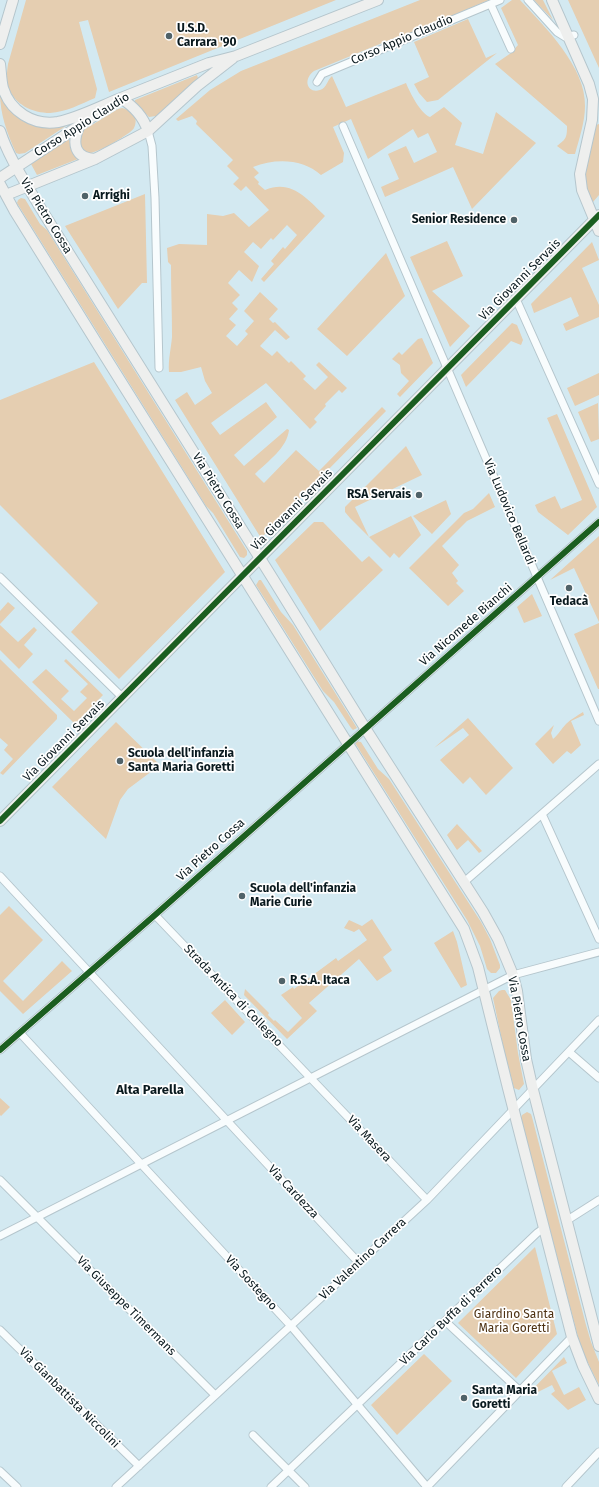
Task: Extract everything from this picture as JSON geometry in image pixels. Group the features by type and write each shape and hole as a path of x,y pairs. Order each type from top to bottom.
{"main road":[{"path":"0,44 13,0"},
{"name":"Corso Appio Claudio","path":"0,178 121,98 209,62 236,56 378,0"},
{"path":"552,0 572,36 599,94"},
{"path":"558,0 589,84 593,99 592,120 580,174 582,190 596,217 599,231"},
{"name":"Corso Appio Claudio","path":"3,197 95,159 148,131 197,86 236,56"},
{"path":"0,64 3,87 9,102 27,118 41,122 57,122 121,98 139,113 148,131"},
{"path":"79,127 75,137 76,149 81,155 88,159 95,159"},
{"name":"Via Pietro Cossa","path":"0,131 4,143 16,167 365,728 491,926 512,975 517,991 526,1059 533,1090 599,1346"},
{"name":"Via Pietro Cossa","path":"0,184 3,197 42,255 464,929 478,967 513,1110 572,1337 583,1366 599,1399"},
{"name":"Via Giovanni Servais","path":"0,821 448,369 596,217"}],"street":[{"name":"Corso Appio Claudio","path":"317,82 322,74 500,0"},
{"path":"528,0 557,32 565,37 572,36"},
{"path":"491,5 511,49"},
{"path":"344,126 448,369"},
{"path":"148,131 152,146 155,198 158,368"},
{"name":"Via Giovanni Servais","path":"516,299 599,484"},
{"name":"Via Ludovico Bellardi","path":"448,369 599,721"},
{"name":"Via Nicomede Bianchi","path":"348,744 599,522"},
{"name":"Via Giovanni Servais","path":"0,577 122,697"},
{"name":"Via Pietro Cossa","path":"0,1050 348,744"},
{"path":"463,883 599,764"},
{"path":"542,814 599,938"},
{"path":"0,876 226,1121"},
{"name":"Strada Antica di Collegno","path":"154,915 312,1078"},
{"path":"0,1236 512,975 599,952"},
{"name":"Via Valentino Carrera","path":"116,1487 427,1200 599,1020"},
{"path":"20,1033 141,1164"},
{"path":"569,1052 599,1078"},
{"name":"Via Masera","path":"312,1078 427,1200"},
{"name":"Via Cardezza","path":"226,1121 359,1263"},
{"name":"Via Sostegno","path":"141,1164 291,1326 427,1487"},
{"name":"Via Giuseppe Timermans","path":"0,1180 215,1395"},
{"path":"566,1222 599,1200"},
{"name":"Via Carlo Buffa di Perrero","path":"358,1404 544,1228"},
{"path":"445,1321 519,1390"},
{"name":"Via Gianbattista Niccolini","path":"0,1330 139,1466"},
{"path":"427,1487 519,1390 572,1337"},
{"path":"271,1487 358,1404"},
{"path":"253,1435 305,1487"},
{"path":"566,1487 599,1452"},
{"path":"0,1471 17,1487"}],"green space":[{"path":"26,0 336,0 109,92 88,20 79,22 97,89 95,98 68,109 44,113 25,107 19,103 11,93 7,84 8,64"},
{"path":"420,0 489,0 406,35 397,37 314,71 308,78 307,82 310,88 316,91 322,89 326,86 332,76 346,107 406,83 416,103 427,115 430,117 444,107 462,123 455,145 483,154 496,112 536,143 472,209 453,167 385,197 381,187 399,179 388,154 406,146 414,163 437,152 428,133 418,138 413,129 368,159 351,119 333,127 344,153 343,162 321,175 298,163 280,161 253,167 259,173 254,177 259,182 258,184 265,190 275,187 283,187 298,192 325,216 264,282 261,279 274,264 271,261 283,247 285,249 297,235 287,225 273,240 271,238 261,249 253,242 244,252 259,266 252,282 239,270 228,283 240,295 232,303 238,309 229,319 236,325 226,336 237,346 248,334 245,331 254,321 244,311 260,292 278,309 269,319 273,323 275,322 290,337 286,340 275,330 260,346 272,356 277,351 289,363 291,361 306,376 303,379 315,390 328,377 316,365 319,362 347,388 342,393 339,390 325,404 326,406 314,419 317,422 310,429 266,383 211,423 220,435 266,402 277,417 234,455 244,466 287,429 289,430 285,443 255,474 264,483 296,450 319,471 382,407 386,411 261,538 175,400 187,392 195,405 212,393 205,381 201,367 181,372 169,372 172,337 171,265 168,262 167,248 179,244 207,245 207,214 223,216 234,213 249,227 269,210 246,186 241,191 233,184 239,178 227,166 233,160 196,124 197,121 192,116 178,121 176,119 210,90 241,71"},
{"path":"512,0 520,0 541,22 562,48 579,77 584,91 585,112 582,130 575,154 568,154 557,146 565,138 567,126 495,64 511,53 518,45 501,8"},
{"path":"534,0 543,0 553,20"},
{"path":"568,0 599,0 599,68"},
{"path":"468,19 486,58 497,53 438,100 427,102 419,93 414,84 429,77 414,42"},
{"path":"197,75 198,78 156,116 149,117 135,103 135,100"},
{"path":"0,93 7,106 24,122 39,127 50,127 72,122 25,153 16,153 1,108"},
{"path":"122,108 129,110 135,115 136,122 134,128 120,139 104,148 92,153 84,151 79,144 82,131"},
{"path":"599,124 599,195 593,202 586,189 584,179 596,125"},
{"path":"69,139 71,150 78,159 37,175 31,164"},
{"path":"145,194 147,283 142,283 118,309 65,226"},
{"path":"21,198 25,199 40,224 47,230 247,551 247,555 244,558 240,557 213,513 206,506 17,203"},
{"path":"447,241 463,276 432,291 470,326 450,347 410,257"},
{"path":"592,242 599,260 582,268 599,305 599,317 566,331 563,324 579,316 571,297 534,313 531,304"},
{"path":"386,253 405,296 347,356 317,329"},
{"path":"512,323 517,325 523,340 521,345 511,341 466,387 461,375"},
{"path":"422,338 433,363 400,397 397,394 409,381 401,373 400,365 392,359 399,352 402,355 418,339"},
{"path":"94,362 225,572 119,679 71,632 98,603 0,505 0,400"},
{"path":"599,373 599,395 575,406 567,388"},
{"path":"598,403 599,439 591,442 578,412"},
{"path":"557,414 597,507 568,535 538,512 535,505 555,496 561,509 582,500 547,418"},
{"path":"406,446 422,475 355,507 369,537 345,512 345,507"},
{"path":"489,493 495,507 467,521 442,546 459,565 452,573 458,581 456,583 464,591 448,606 409,568 464,513 473,509"},
{"path":"446,500 451,514 432,534 413,516"},
{"path":"411,516 421,535 399,558 394,553 390,558 369,537"},
{"path":"314,522 323,522 362,562 369,556 383,570 320,631 275,560"},
{"path":"599,536 599,622 574,568 550,580"},
{"path":"259,580 261,580 281,612 293,625 357,728 353,730 351,728 334,702 323,691 256,585"},
{"path":"532,594 542,616 524,623 517,607"},
{"path":"8,602 15,608 0,624 0,611"},
{"path":"599,623 599,689 598,689 574,634"},
{"path":"0,625 18,642 34,627 37,630 24,645 33,654 19,669 0,650"},
{"path":"0,659 57,715 57,719 3,775 0,773 13,759 4,750 8,745 0,738"},
{"path":"66,659 103,695 75,724 32,682 46,669 69,691 61,699 74,711 87,698 80,692 88,684 64,661"},
{"path":"583,712 584,715 571,721 581,745 571,754 567,751 553,764 535,744 554,725 551,733 553,739 568,722"},
{"path":"468,718 513,768 486,795 470,777 463,784 440,760 469,735 463,728 434,748"},
{"path":"116,722 160,765 128,789 120,800 106,839 52,787"},
{"path":"356,741 361,742 378,769 389,779 481,922 490,939 500,965 500,968 496,973 491,973 487,969 480,946 467,920 355,743"},
{"path":"457,824 482,851 479,853 468,840 457,850 447,835"},
{"path":"9,906 43,940 3,981 23,1001 62,961 72,971 23,1014 0,991 0,915"},
{"path":"372,919 392,950 383,957 392,971 377,981 359,959 309,1003 317,1011 287,1039 244,995 245,989 269,1013 268,1015 274,1021 275,1020 288,1032 302,1018 281,995 293,987 294,989 336,958 338,961 367,940 359,929 354,932 344,928 349,920 362,926"},
{"path":"453,931 467,985 461,988 434,943"},
{"path":"505,990 511,1000 524,1084 519,1090 514,1088 493,998 499,991"},
{"path":"225,1000 245,1022 232,1035 211,1013"},
{"path":"0,1098 10,1107 1,1116 0,1115"},
{"path":"527,1112 531,1114 532,1117 586,1325 599,1362 599,1385 584,1355 579,1341 521,1118 522,1115"},
{"name":"Giardino Santa Maria Goretti","path":"535,1247 557,1334 516,1378 458,1323"},
{"path":"424,1354 452,1381 397,1435 371,1405"},
{"path":"564,1357 567,1363 552,1371 564,1395 579,1387 586,1400 568,1410 551,1394 555,1391 552,1385 530,1396 528,1394"}],"cycle path":[{"path":"0,821 599,215"},
{"path":"0,1050 155,915 599,522"}],"place":[{"name":"U.S.D. Carrara '90","path":"169,36"},
{"name":"Arrighi","path":"85,196"},
{"name":"Senior Residence","path":"514,220"},
{"name":"RSA Servais","path":"419,495"},
{"name":"Tedacà","path":"569,588"},
{"name":"Scuola dell'infanzia Santa Maria Goretti","path":"120,761"},
{"name":"Scuola dell'infanzia Marie Curie","path":"242,896"},
{"name":"R.S.A. Itaca","path":"282,981"},
{"name":"Santa Maria Goretti","path":"464,1398"}],"district":[{"name":"Alta Parella","path":"150,1090"}]}
